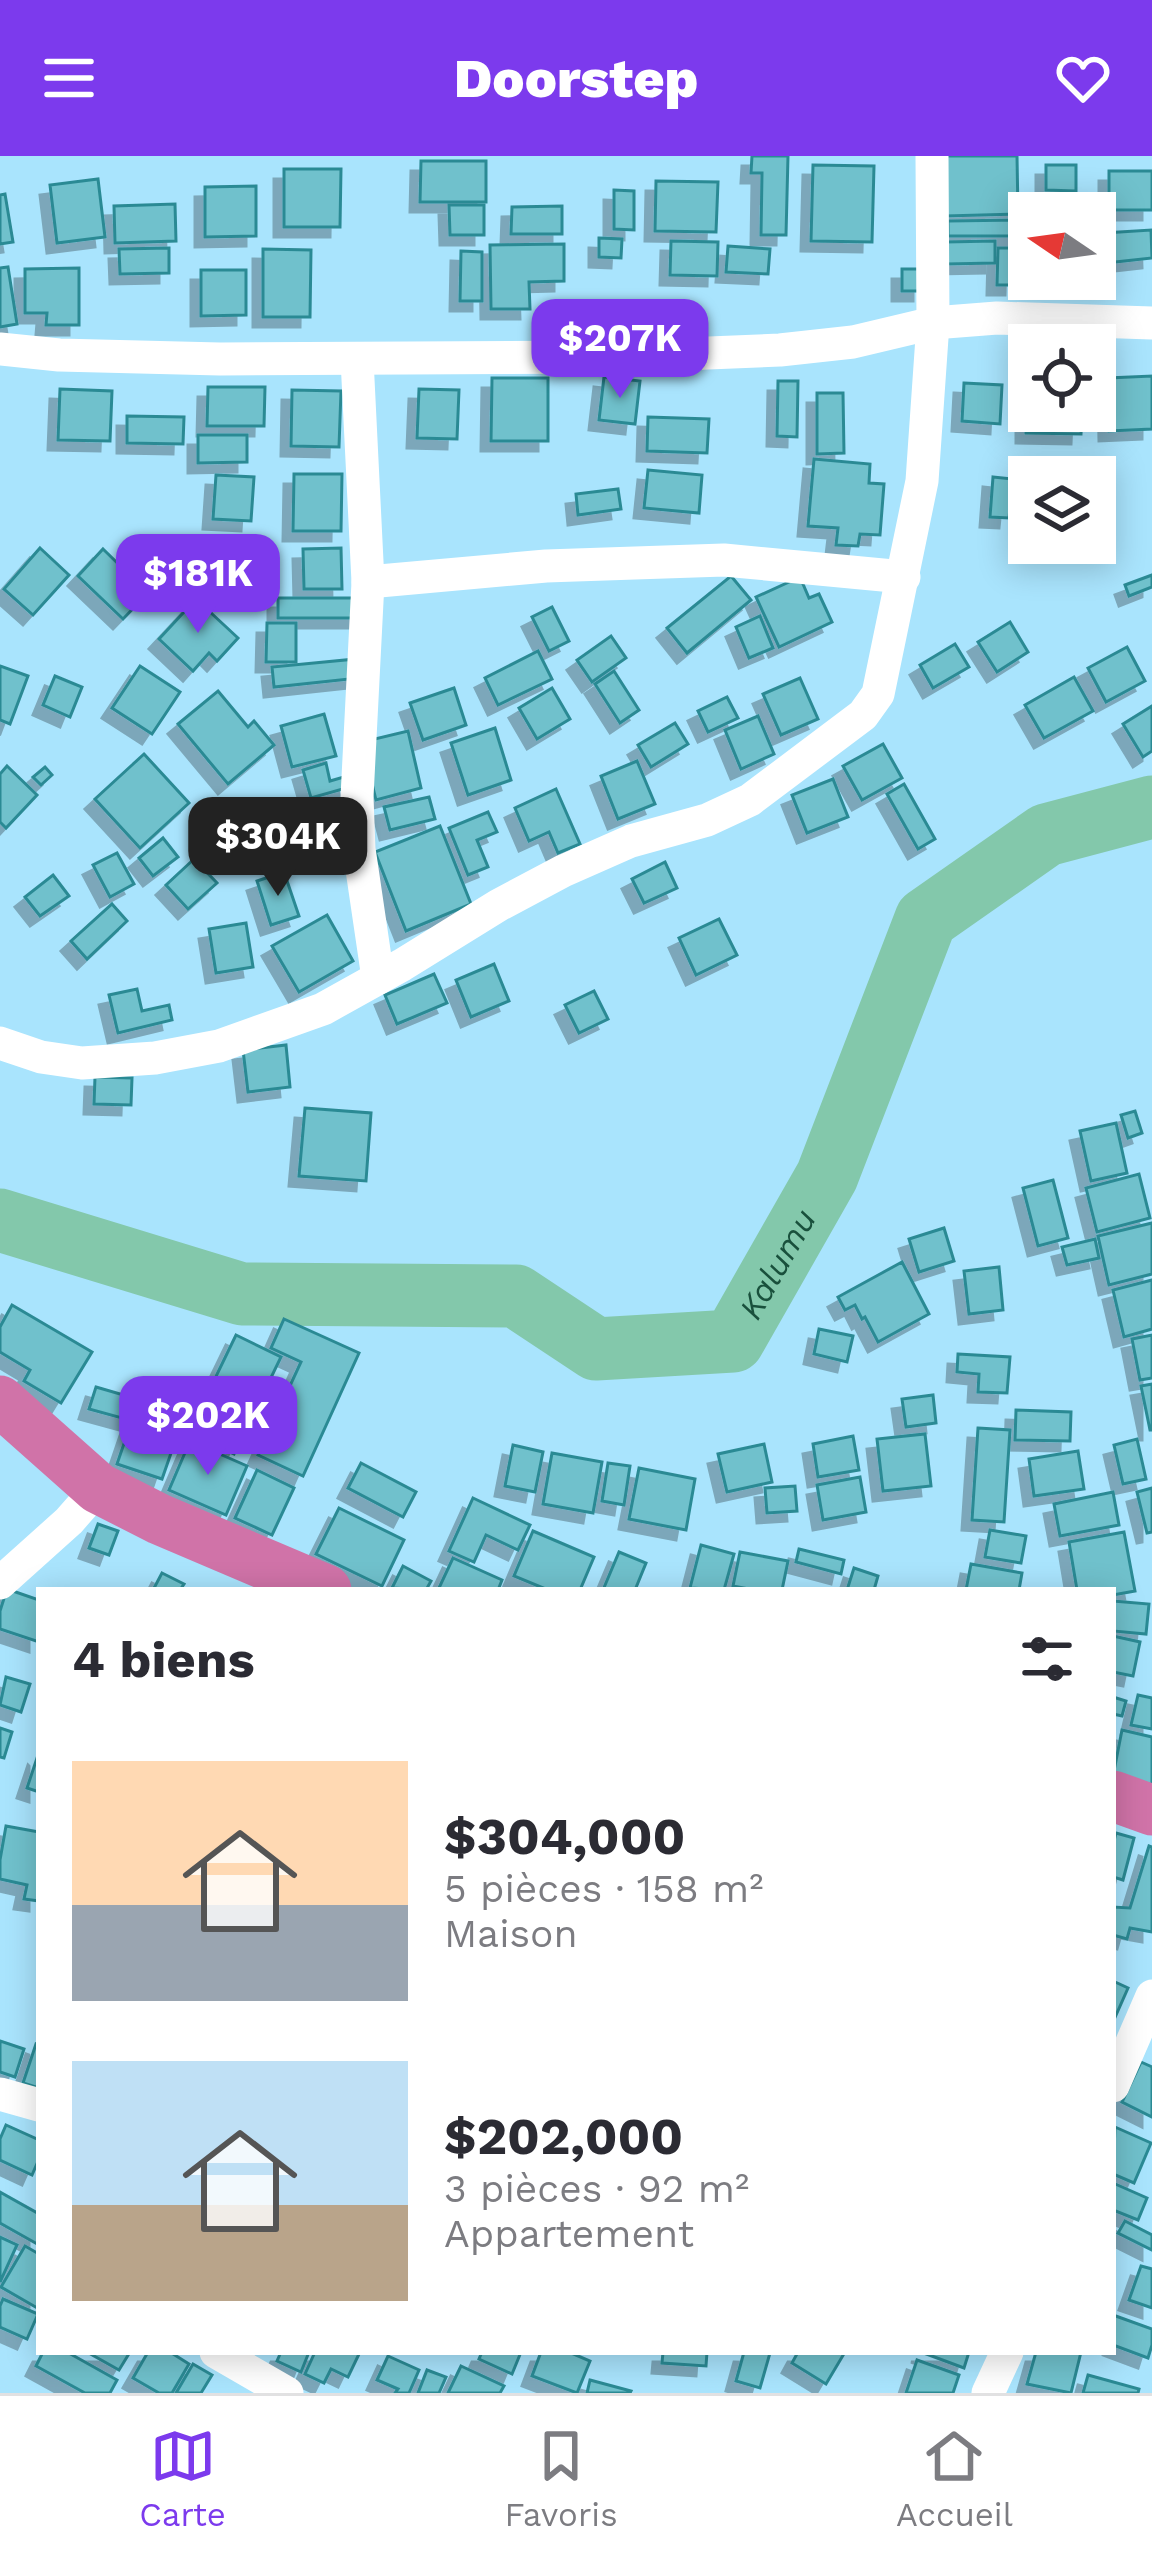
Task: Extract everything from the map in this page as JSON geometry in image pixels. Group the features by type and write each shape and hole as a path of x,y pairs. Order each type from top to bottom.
{"highway":[{"path":"0,1401 98,1488 159,1520 319,1587"},
{"path":"1116,1797 1152,1810"}],"street":[{"path":"0,1043 41,1057 82,1063 154,1058 219,1046 322,1009 563,872 750,800 862,715 878,694 922,481 933,323 932,156"},
{"path":"0,349 59,355 357,359 610,357 780,350 853,342 933,323 997,318 1152,323"},
{"path":"357,359 368,582 357,797 359,849 378,978"},
{"path":"368,582 546,566 724,560 904,577"},
{"path":"0,1582 69,1521 98,1488"},
{"path":"1116,2079 1152,1996"},
{"path":"0,2095 36,2103"},
{"path":"221,2355 287,2393"},
{"path":"988,2393 1006,2355"}],"building":[{"path":"752,156 788,156 786,235 761,235 762,173 751,173"},
{"path":"943,156 1017,156 1018,192 1008,192 1008,214 945,216"},
{"path":"421,161 486,161 486,202 420,202"},
{"path":"813,165 874,166 872,242 811,241"},
{"path":"1046,165 1076,165 1076,191 1046,190"},
{"path":"284,169 341,169 340,227 284,227"},
{"path":"1109,171 1152,171 1152,210 1116,210 1116,192 1109,192"},
{"path":"98,179 105,237 57,243 50,185"},
{"path":"656,181 718,182 716,232 655,231"},
{"path":"256,186 256,236 205,237 205,187"},
{"path":"614,190 634,191 634,230 614,229"},
{"path":"5,194 13,242 0,244 0,195"},
{"path":"175,204 176,241 115,243 114,206"},
{"path":"449,205 484,205 484,235 450,235"},
{"path":"562,206 562,234 511,234 512,207"},
{"path":"1008,220 1008,236 948,236 948,221"},
{"path":"1151,230 1152,258 1116,262 1116,232"},
{"path":"599,238 622,239 621,258 599,257"},
{"path":"671,241 718,242 717,276 670,275"},
{"path":"995,241 995,263 946,264 945,242"},
{"path":"564,244 564,281 529,282 530,309 491,309 490,245"},
{"path":"728,246 770,249 768,274 726,272"},
{"path":"169,248 169,273 120,274 119,249"},
{"path":"998,248 1008,248 1008,285 997,285"},
{"path":"263,249 311,250 310,317 263,317"},
{"path":"461,251 482,252 482,301 460,301"},
{"path":"8,267 17,324 0,327 0,268"},
{"path":"79,268 79,325 46,325 47,313 25,313 25,269"},
{"path":"902,269 923,269 923,291 902,291"},
{"path":"201,270 246,270 246,315 201,316"},
{"path":"572,309 616,309 616,331 572,330"},
{"path":"1152,376 1152,429 1116,431 1116,378"},
{"path":"604,377 640,381 635,424 599,420"},
{"path":"492,378 548,378 548,441 491,441"},
{"path":"778,381 798,381 797,437 777,436"},
{"path":"964,383 1002,385 1000,424 962,421"},
{"path":"208,387 265,387 264,426 207,426"},
{"path":"60,389 112,391 110,441 58,440"},
{"path":"419,389 459,390 457,439 417,438"},
{"path":"292,390 341,391 339,447 291,446"},
{"path":"817,393 843,393 844,453 817,454"},
{"path":"127,416 184,417 183,444 127,443"},
{"path":"648,417 709,419 707,453 647,451"},
{"path":"198,435 247,435 247,462 198,463"},
{"path":"814,459 870,464 869,483 884,484 880,535 860,534 858,546 836,545 838,528 808,526"},
{"path":"648,470 702,475 699,513 644,508"},
{"path":"294,474 342,474 341,531 293,531"},
{"path":"216,475 254,477 251,521 213,519"},
{"path":"993,477 1008,478 1008,518 990,517"},
{"path":"618,489 621,509 578,515 576,494"},
{"path":"245,542 245,571 219,571 219,543"},
{"path":"40,548 69,575 33,615 4,589"},
{"path":"341,548 342,589 304,589 303,549"},
{"path":"103,549 148,593 123,619 78,576"},
{"path":"1152,575 1152,587 1129,596 1125,585"},
{"path":"731,576 751,600 687,653 667,628"},
{"path":"800,577 809,598 819,594 832,622 779,647 756,597"},
{"path":"278,598 362,598 362,618 278,618"},
{"path":"196,599 238,638 217,661 209,653 193,671 159,639"},
{"path":"552,607 569,641 549,651 532,617"},
{"path":"760,616 773,648 749,658 736,627"},
{"path":"1010,622 1028,652 997,672 978,642"},
{"path":"267,623 296,623 296,662 266,662"},
{"path":"611,636 626,658 592,682 577,660"},
{"path":"955,644 969,667 933,688 920,665"},
{"path":"1127,647 1145,681 1106,702 1088,668"},
{"path":"538,651 552,679 498,705 485,678"},
{"path":"356,659 359,678 274,687 272,667"},
{"path":"0,666 28,676 10,724 0,720"},
{"path":"140,666 180,692 152,734 112,708"},
{"path":"614,671 639,710 620,723 595,684"},
{"path":"55,676 82,687 70,717 43,705"},
{"path":"1074,677 1093,711 1044,738 1025,705"},
{"path":"800,678 818,719 781,735 763,694"},
{"path":"454,688 466,725 423,740 410,703"},
{"path":"552,688 570,719 537,739 519,708"},
{"path":"218,691 248,727 254,721 274,745 228,784 178,724"},
{"path":"727,697 738,718 708,732 698,711"},
{"path":"1152,706 1152,751 1143,757 1123,724"},
{"path":"324,714 336,756 292,767 281,726"},
{"path":"758,716 774,754 741,769 725,730"},
{"path":"675,723 688,744 651,767 638,745"},
{"path":"495,728 511,780 468,795 451,743"},
{"path":"408,731 421,788 376,800 362,742"},
{"path":"883,744 902,778 862,800 843,766"},
{"path":"144,754 189,803 140,848 95,799"},
{"path":"637,761 655,804 618,819 601,776"},
{"path":"326,763 330,781 347,776 350,787 311,798 303,770"},
{"path":"7,766 37,795 6,828 0,822 0,774"},
{"path":"45,767 52,775 41,785 33,777"},
{"path":"833,779 848,817 807,833 792,795"},
{"path":"904,784 935,839 918,849 887,794"},
{"path":"556,789 580,844 558,853 549,832 529,841 515,808"},
{"path":"429,797 435,819 390,830 384,807"},
{"path":"488,812 497,832 477,840 488,867 468,875 449,828"},
{"path":"440,826 471,904 406,931 375,852"},
{"path":"163,838 178,857 153,876 139,858"},
{"path":"117,853 134,884 110,897 93,865"},
{"path":"194,859 217,883 188,909 166,885"},
{"path":"665,862 677,888 644,903 632,879"},
{"path":"284,872 299,916 271,925 257,881"},
{"path":"53,875 69,896 40,916 25,897"},
{"path":"112,904 127,921 87,959 71,941"},
{"path":"327,915 353,961 299,992 272,946"},
{"path":"719,919 737,955 696,975 679,938"},
{"path":"246,923 253,967 216,973 209,929"},
{"path":"494,964 509,1001 471,1017 456,980"},
{"path":"434,974 447,1003 397,1024 385,995"},
{"path":"137,989 142,1011 169,1005 172,1020 118,1033 109,995"},
{"path":"594,991 608,1019 579,1033 565,1005"},
{"path":"286,1045 290,1087 248,1092 243,1050"},
{"path":"95,1077 132,1078 131,1105 94,1104"},
{"path":"305,1108 371,1113 366,1181 299,1176"},
{"path":"1135,1111 1142,1133 1128,1138 1121,1115"},
{"path":"1116,1123 1127,1173 1091,1181 1080,1131"},
{"path":"1139,1174 1150,1218 1097,1232 1086,1188"},
{"path":"1053,1180 1068,1238 1038,1246 1023,1188"},
{"path":"1152,1223 1152,1274 1109,1285 1098,1236"},
{"path":"944,1228 954,1261 919,1272 909,1239"},
{"path":"1095,1239 1099,1258 1067,1265 1062,1247"},
{"path":"902,1262 929,1314 878,1342 855,1305 845,1310 838,1297"},
{"path":"999,1267 1003,1310 969,1314 964,1271"},
{"path":"1152,1280 1152,1329 1124,1337 1113,1290"},
{"path":"12,1305 92,1352 61,1403 24,1381 30,1370 0,1352 0,1327"},
{"path":"284,1319 359,1353 303,1476 258,1455 301,1362 271,1348"},
{"path":"819,1329 853,1336 847,1362 814,1354"},
{"path":"236,1335 281,1357 234,1454 189,1432"},
{"path":"1152,1335 1152,1378 1140,1380 1132,1339"},
{"path":"958,1354 1010,1357 1007,1393 978,1392 979,1374 957,1372"},
{"path":"1152,1384 1152,1430 1150,1430 1141,1386"},
{"path":"96,1387 134,1398 129,1420 89,1409"},
{"path":"933,1395 936,1423 906,1427 902,1399"},
{"path":"1016,1410 1071,1412 1070,1441 1015,1440"},
{"path":"132,1420 177,1436 162,1479 117,1464"},
{"path":"978,1428 1010,1430 1004,1522 972,1520"},
{"path":"925,1434 931,1486 883,1491 877,1439"},
{"path":"853,1436 859,1470 818,1477 813,1444"},
{"path":"1137,1439 1146,1479 1123,1484 1114,1445"},
{"path":"190,1441 247,1466 226,1515 169,1490"},
{"path":"764,1444 772,1482 727,1492 718,1454"},
{"path":"513,1445 543,1452 535,1492 505,1486"},
{"path":"1078,1451 1084,1489 1034,1496 1029,1459"},
{"path":"552,1453 602,1462 593,1513 543,1504"},
{"path":"361,1463 416,1492 403,1517 348,1488"},
{"path":"608,1463 630,1466 624,1505 602,1501"},
{"path":"639,1468 695,1479 686,1530 629,1519"},
{"path":"257,1470 294,1488 272,1535 235,1518"},
{"path":"860,1477 866,1512 823,1520 817,1485"},
{"path":"795,1486 797,1511 767,1513 765,1488"},
{"path":"1152,1488 1152,1532 1147,1533 1137,1492"},
{"path":"1113,1492 1119,1525 1060,1536 1054,1504"},
{"path":"473,1498 530,1525 518,1550 486,1535 474,1562 449,1551"},
{"path":"339,1508 404,1540 382,1586 316,1554"},
{"path":"98,1524 118,1531 109,1555 89,1548"},
{"path":"990,1530 1026,1536 1021,1563 985,1557"},
{"path":"533,1531 594,1557 581,1587 541,1587 514,1576"},
{"path":"1124,1532 1135,1591 1116,1594 1116,1587 1076,1587 1069,1542"},
{"path":"701,1545 734,1554 725,1587 690,1587"},
{"path":"799,1549 844,1560 841,1574 796,1562"},
{"path":"619,1552 646,1563 636,1587 604,1587"},
{"path":"740,1552 788,1561 783,1587 733,1586"},
{"path":"453,1558 502,1580 499,1587 439,1587"},
{"path":"971,1564 1022,1573 1020,1587 967,1587"},
{"path":"403,1566 431,1581 428,1587 392,1587"},
{"path":"854,1568 878,1576 875,1587 848,1587"},
{"path":"162,1573 184,1584 182,1587 155,1587"},
{"path":"7,1589 36,1599 36,1641 0,1629"},
{"path":"1116,1601 1149,1604 1146,1634 1116,1631"},
{"path":"1116,1637 1140,1642 1133,1676 1116,1673"},
{"path":"6,1677 30,1684 21,1712 0,1705"},
{"path":"1138,1695 1152,1698 1152,1729 1131,1725"},
{"path":"1116,1698 1126,1701 1122,1716 1116,1715"},
{"path":"0,1728 12,1732 4,1758 0,1757"},
{"path":"1122,1730 1152,1737 1152,1785 1116,1777"},
{"path":"36,1761 36,1791 27,1788"},
{"path":"6,1826 36,1831 36,1901 24,1899 27,1885 0,1879"},
{"path":"1116,1833 1134,1838 1123,1880 1116,1878"},
{"path":"1152,1847 1152,1932 1130,1928 1127,1939 1116,1936 1116,1907 1130,1908"},
{"path":"1116,1982 1128,1988 1116,2015"},
{"path":"0,2041 24,2049 15,2077 0,2072"},
{"path":"36,2044 36,2087 23,2083"},
{"path":"1141,2062 1152,2067 1152,2117 1122,2102"},
{"path":"6,2125 36,2139 32,2175 0,2160"},
{"path":"1116,2127 1151,2143 1134,2183 1116,2175"},
{"path":"1116,2184 1147,2198 1138,2220 1116,2211"},
{"path":"0,2192 36,2212 36,2243 0,2223"},
{"path":"1125,2221 1152,2235 1152,2250 1118,2233"},
{"path":"0,2237 17,2245 0,2282"},
{"path":"25,2246 36,2252 36,2307 1,2287"},
{"path":"1141,2266 1152,2269 1152,2308 1129,2300"},
{"path":"3,2299 36,2313 27,2339 0,2327"},
{"path":"1116,2316 1152,2329 1148,2358 1116,2346"},
{"path":"42,2355 72,2355 117,2380 110,2393 85,2393 36,2366"},
{"path":"92,2355 128,2355 119,2370"},
{"path":"146,2355 175,2355 189,2364 172,2393 159,2393 133,2378"},
{"path":"280,2355 308,2355 301,2372 277,2361"},
{"path":"314,2355 359,2355 348,2377 331,2369 324,2383 305,2374"},
{"path":"481,2355 520,2355 512,2374 479,2359"},
{"path":"540,2355 576,2355 590,2361 577,2393 532,2376"},
{"path":"663,2355 707,2355 706,2366 662,2363"},
{"path":"743,2355 769,2355 760,2388 736,2381"},
{"path":"796,2355 843,2355 826,2384 792,2363"},
{"path":"929,2355 968,2355 964,2368"},
{"path":"1035,2355 1080,2355 1071,2393 1027,2384"},
{"path":"388,2356 419,2370 409,2393 395,2393 398,2389 377,2380"},
{"path":"917,2360 959,2375 953,2393 906,2393"},
{"path":"193,2364 212,2375 201,2393 176,2393"},
{"path":"461,2366 504,2386 500,2393 448,2393"},
{"path":"427,2370 446,2377 439,2393 418,2393"},
{"path":"1088,2375 1139,2389 1138,2393 1083,2393"},
{"path":"590,2380 631,2391 587,2393"}],"waterway":[{"name":"Kalumu","path":"0,1220 242,1294 516,1296 596,1349 733,1341 827,1176 926,919 1046,835 1152,807"}]}
